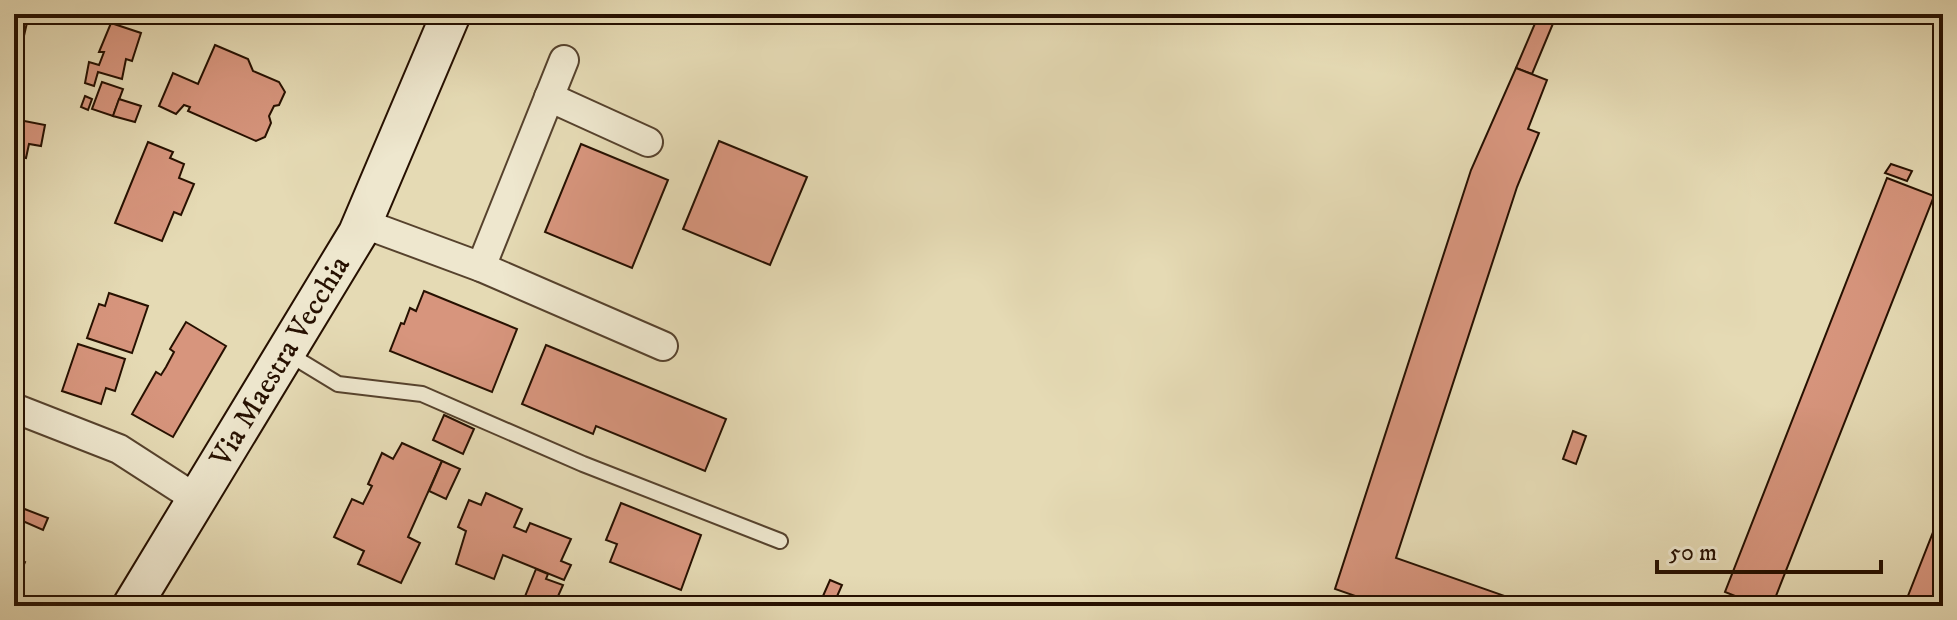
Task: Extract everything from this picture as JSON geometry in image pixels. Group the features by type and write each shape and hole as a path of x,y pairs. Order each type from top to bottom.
{"main road":[{"name":"Via Maestra Vecchia","path":"132,606 287,353 362,223 451,14"}],"street":[{"path":"481,267 564,60"},
{"path":"549,97 648,142"},
{"name":"Via Maestra Vecchia","path":"362,223 481,267 663,346"},
{"name":"Via Maestra Vecchia","path":"14,408 119,449 198,500"}],"lane":[{"path":"287,353 338,384 422,394 583,464 780,541"}],"building":[{"path":"14,14 29,14 15,75 14,75"},
{"path":"1539,14 1557,14 1532,74 1516,68"},
{"path":"111,23 141,33 132,61 126,59 122,79 98,72 94,86 85,83 89,62 99,65 104,52 99,52"},
{"path":"215,45 248,59 253,71 279,82 285,92 269,116 271,123 265,137 256,141 188,111 190,107 184,105 176,114 159,106 173,73 198,84"},
{"path":"1516,68 1547,80 1528,129 1539,133 1517,187 1396,558 1533,606 1384,606 1335,589 1471,170"},
{"path":"102,82 123,89 113,116 92,109"},
{"path":"85,96 92,99 88,110 81,107"},
{"path":"119,99 141,106 135,122 113,116"},
{"path":"14,119 45,125 41,146 29,144 26,158 14,156"},
{"path":"719,141 807,177 770,265 683,229"},
{"path":"148,142 173,152 170,158 184,164 179,178 194,184 181,215 174,212 162,241 115,223"},
{"path":"581,144 668,180 632,268 545,232"},
{"path":"1891,164 1912,171 1907,181 1885,173"},
{"path":"1887,178 1934,196 1772,606 1760,606 1725,592"},
{"path":"424,291 517,329 492,392 390,351 401,323 404,324 410,308 416,311"},
{"path":"109,293 148,306 132,353 87,338 99,304 105,306"},
{"path":"186,322 226,346 173,437 132,414 156,372 161,375 166,367 174,352 170,349"},
{"path":"78,344 125,359 115,391 106,388 101,404 62,391"},
{"path":"546,345 726,419 705,471 596,426 593,434 522,404"},
{"path":"444,415 474,429 463,454 433,440"},
{"path":"1573,431 1586,436 1576,464 1563,459"},
{"path":"402,443 442,461 408,537 420,543 401,583 358,564 364,551 334,537 352,499 363,504 382,453 393,459"},
{"path":"442,461 460,469 446,499 429,491"},
{"path":"486,493 522,509 514,527 526,532 530,523 571,539 561,561 571,565 564,580 503,555 494,579 456,564 466,531 458,527 469,500 481,505"},
{"path":"621,503 701,535 681,590 610,562 617,544 606,540"},
{"path":"22,508 48,518 43,530 18,519"},
{"path":"1941,512 1943,606 1904,606"},
{"path":"14,558 25,562 14,588"},
{"path":"536,569 548,574 546,579 563,585 555,603 548,600 545,606 541,606 524,599"},
{"path":"830,580 842,585 835,601 823,596"}]}
